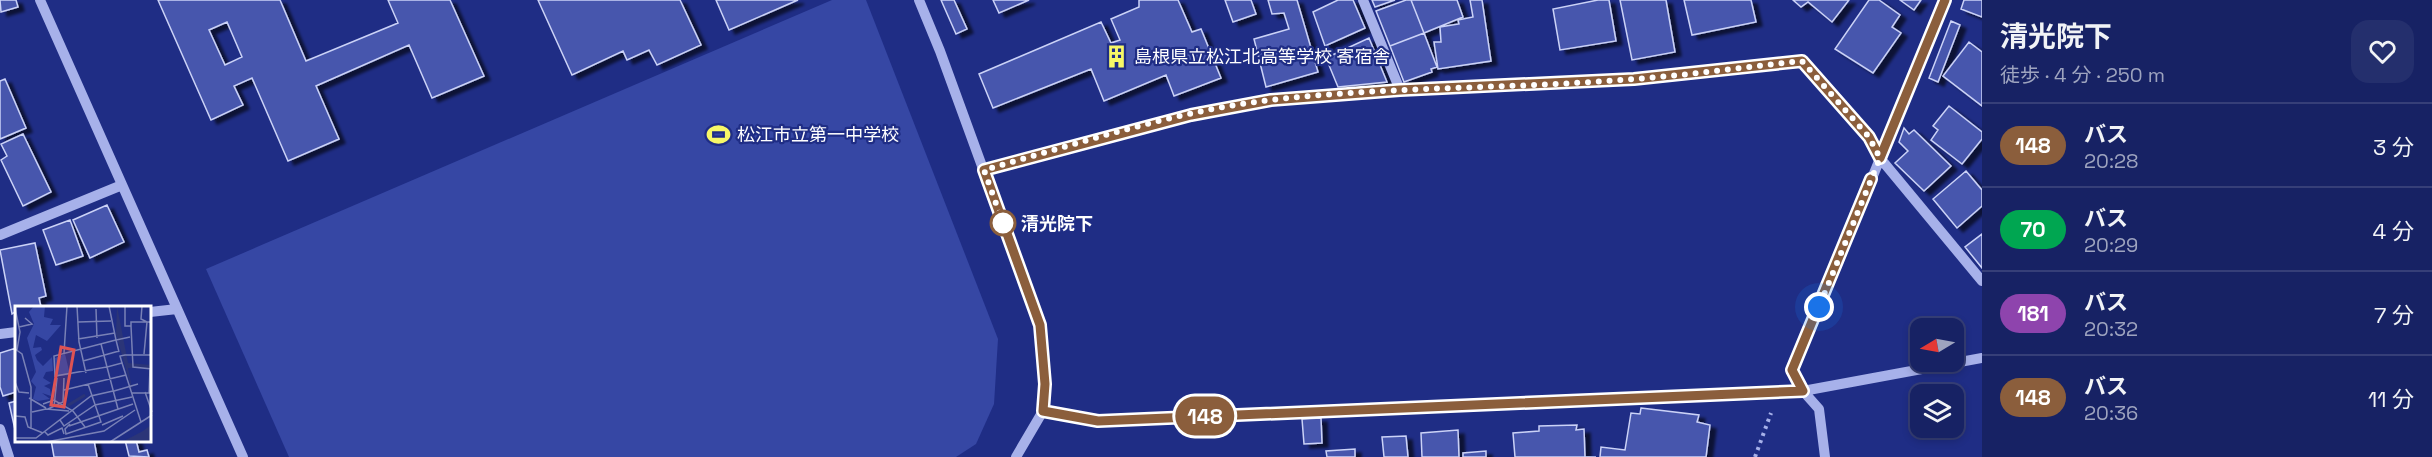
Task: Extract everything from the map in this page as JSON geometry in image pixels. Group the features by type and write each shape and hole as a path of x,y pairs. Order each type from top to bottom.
{"street":[{"path":"39,0 243,457"},
{"path":"919,0 1040,325 1045,384 1043,411 1016,457"},
{"path":"1363,0 1400,90"},
{"path":"1824,457 1819,409 1803,391 1792,370 1945,0"},
{"path":"984,170 1129,130 1271,100 1400,90 1634,79 1802,61 1869,137 1880,158 1982,281"},
{"path":"0,235 122,185"},
{"path":"152,312 177,309"},
{"path":"0,334 15,332"},
{"path":"1043,411 1098,421 1778,393 1803,391 1982,358"},
{"path":"0,429 9,457"}],"path":[{"path":"1755,457 1778,393"}],"shaded area":[{"name":"松江市立第一中学校","path":"832,0 866,0 998,339 994,404 976,444 956,457 289,457 206,269"}],"building":[{"path":"0,0 16,0 18,7 1,12"},
{"path":"158,0 280,0 306,61 398,23 388,0 450,0 484,76 432,98 409,45 316,86 339,139 288,161 252,78 234,86 243,105 211,120","holes":["227,22 242,57 225,65 209,30"]},
{"path":"538,0 680,0 701,45 657,65 649,50 627,60 623,51 572,75"},
{"path":"716,0 798,0 729,30"},
{"path":"941,0 954,0 967,29 956,34"},
{"path":"993,0 1029,0 999,13"},
{"name":"島根県立松江北高等学校 寄宿舎","path":"1139,0 1178,0 1192,32 1201,29 1221,78 1174,96 1166,75 1104,101 1091,69 993,108 979,74 1101,22 1111,43 1120,40 1111,19 1139,7"},
{"path":"1225,0 1251,0 1256,14 1233,22"},
{"path":"1268,0 1297,0 1318,72 1266,87 1254,39 1289,29 1284,13 1272,14"},
{"path":"1338,0 1353,0 1365,28 1325,46 1313,12"},
{"path":"1372,0 1395,0 1375,7"},
{"path":"1411,0 1424,33 1390,46 1376,11"},
{"path":"1411,0 1457,0 1463,17 1424,33"},
{"path":"1470,0 1482,0 1491,61 1438,69 1434,42 1441,42 1440,27 1459,24 1458,20 1473,17"},
{"path":"1609,0 1616,41 1560,50 1553,9"},
{"path":"1620,0 1666,0 1675,52 1632,60"},
{"path":"1684,0 1751,0 1756,22 1692,35"},
{"path":"1793,0 1849,0 1832,22 1808,2 1801,7"},
{"path":"1869,0 1879,0 1900,15 1892,27 1901,33 1873,73 1835,49"},
{"path":"1900,0 1921,0 1914,10"},
{"path":"1964,0 1982,0 1982,17 1961,9"},
{"path":"1951,21 1960,25 1938,82 1929,78"},
{"path":"1424,33 1437,67 1431,69 1432,72 1404,82 1390,46"},
{"path":"1369,38 1387,82 1338,87 1326,58"},
{"path":"1969,42 1982,52 1982,106 1943,76"},
{"path":"5,79 26,128 0,139 0,81"},
{"path":"1949,106 1982,132 1982,139 1962,164 1931,140 1938,130 1933,126"},
{"path":"1904,128 1909,134 1914,130 1951,166 1924,191 1895,163 1908,151 1899,142"},
{"path":"23,134 51,192 23,206 1,160 7,156 1,144"},
{"path":"1966,171 1982,190 1982,206 1957,228 1933,199"},
{"path":"107,205 124,242 90,258 73,220"},
{"path":"70,220 83,256 56,265 43,230"},
{"path":"1982,234 1982,268 1965,247"},
{"path":"35,243 46,296 39,298 41,306 15,306 15,312 12,314 0,250"},
{"path":"15,348 15,392 3,396 0,387 0,353"},
{"path":"15,401 15,430 9,403"},
{"path":"1641,408 1699,415 1697,422 1710,425 1706,457 1600,457 1601,447 1625,450 1631,413 1640,414"},
{"path":"1321,418 1322,443 1304,444 1302,419"},
{"path":"1577,425 1576,430 1584,429 1585,457 1515,457 1513,433 1539,431 1539,426"},
{"path":"1458,430 1459,457 1422,457 1421,433"},
{"path":"1406,436 1408,457 1384,457 1382,437"},
{"path":"51,442 94,442 97,457 54,457"},
{"path":"126,442 136,442 139,452 147,450 149,457 129,456"},
{"path":"1355,449 1355,457 1327,457 1326,451"},
{"path":"1486,451 1486,457 1463,457 1463,453"}],"bus line":[{"name":"148","path":"1871,179 1792,370 1803,391 1098,421 1043,411 1045,384 1040,325 984,170 1129,130 1191,115 1271,100 1400,90 1634,79 1802,61 1869,137 1880,158 1945,0"}],"place":[{"name":"島根県立松江北高等学校 寄宿舎","path":"1116,56"},
{"name":"松江市立第一中学校","path":"719,134"},
{"name":"清光院下","path":"1003,223"}],"route":[{"path":"1003,223 984,170 1129,130 1234,106 1271,100 1400,90 1634,79 1802,61 1869,137 1880,158 1819,307"}]}
